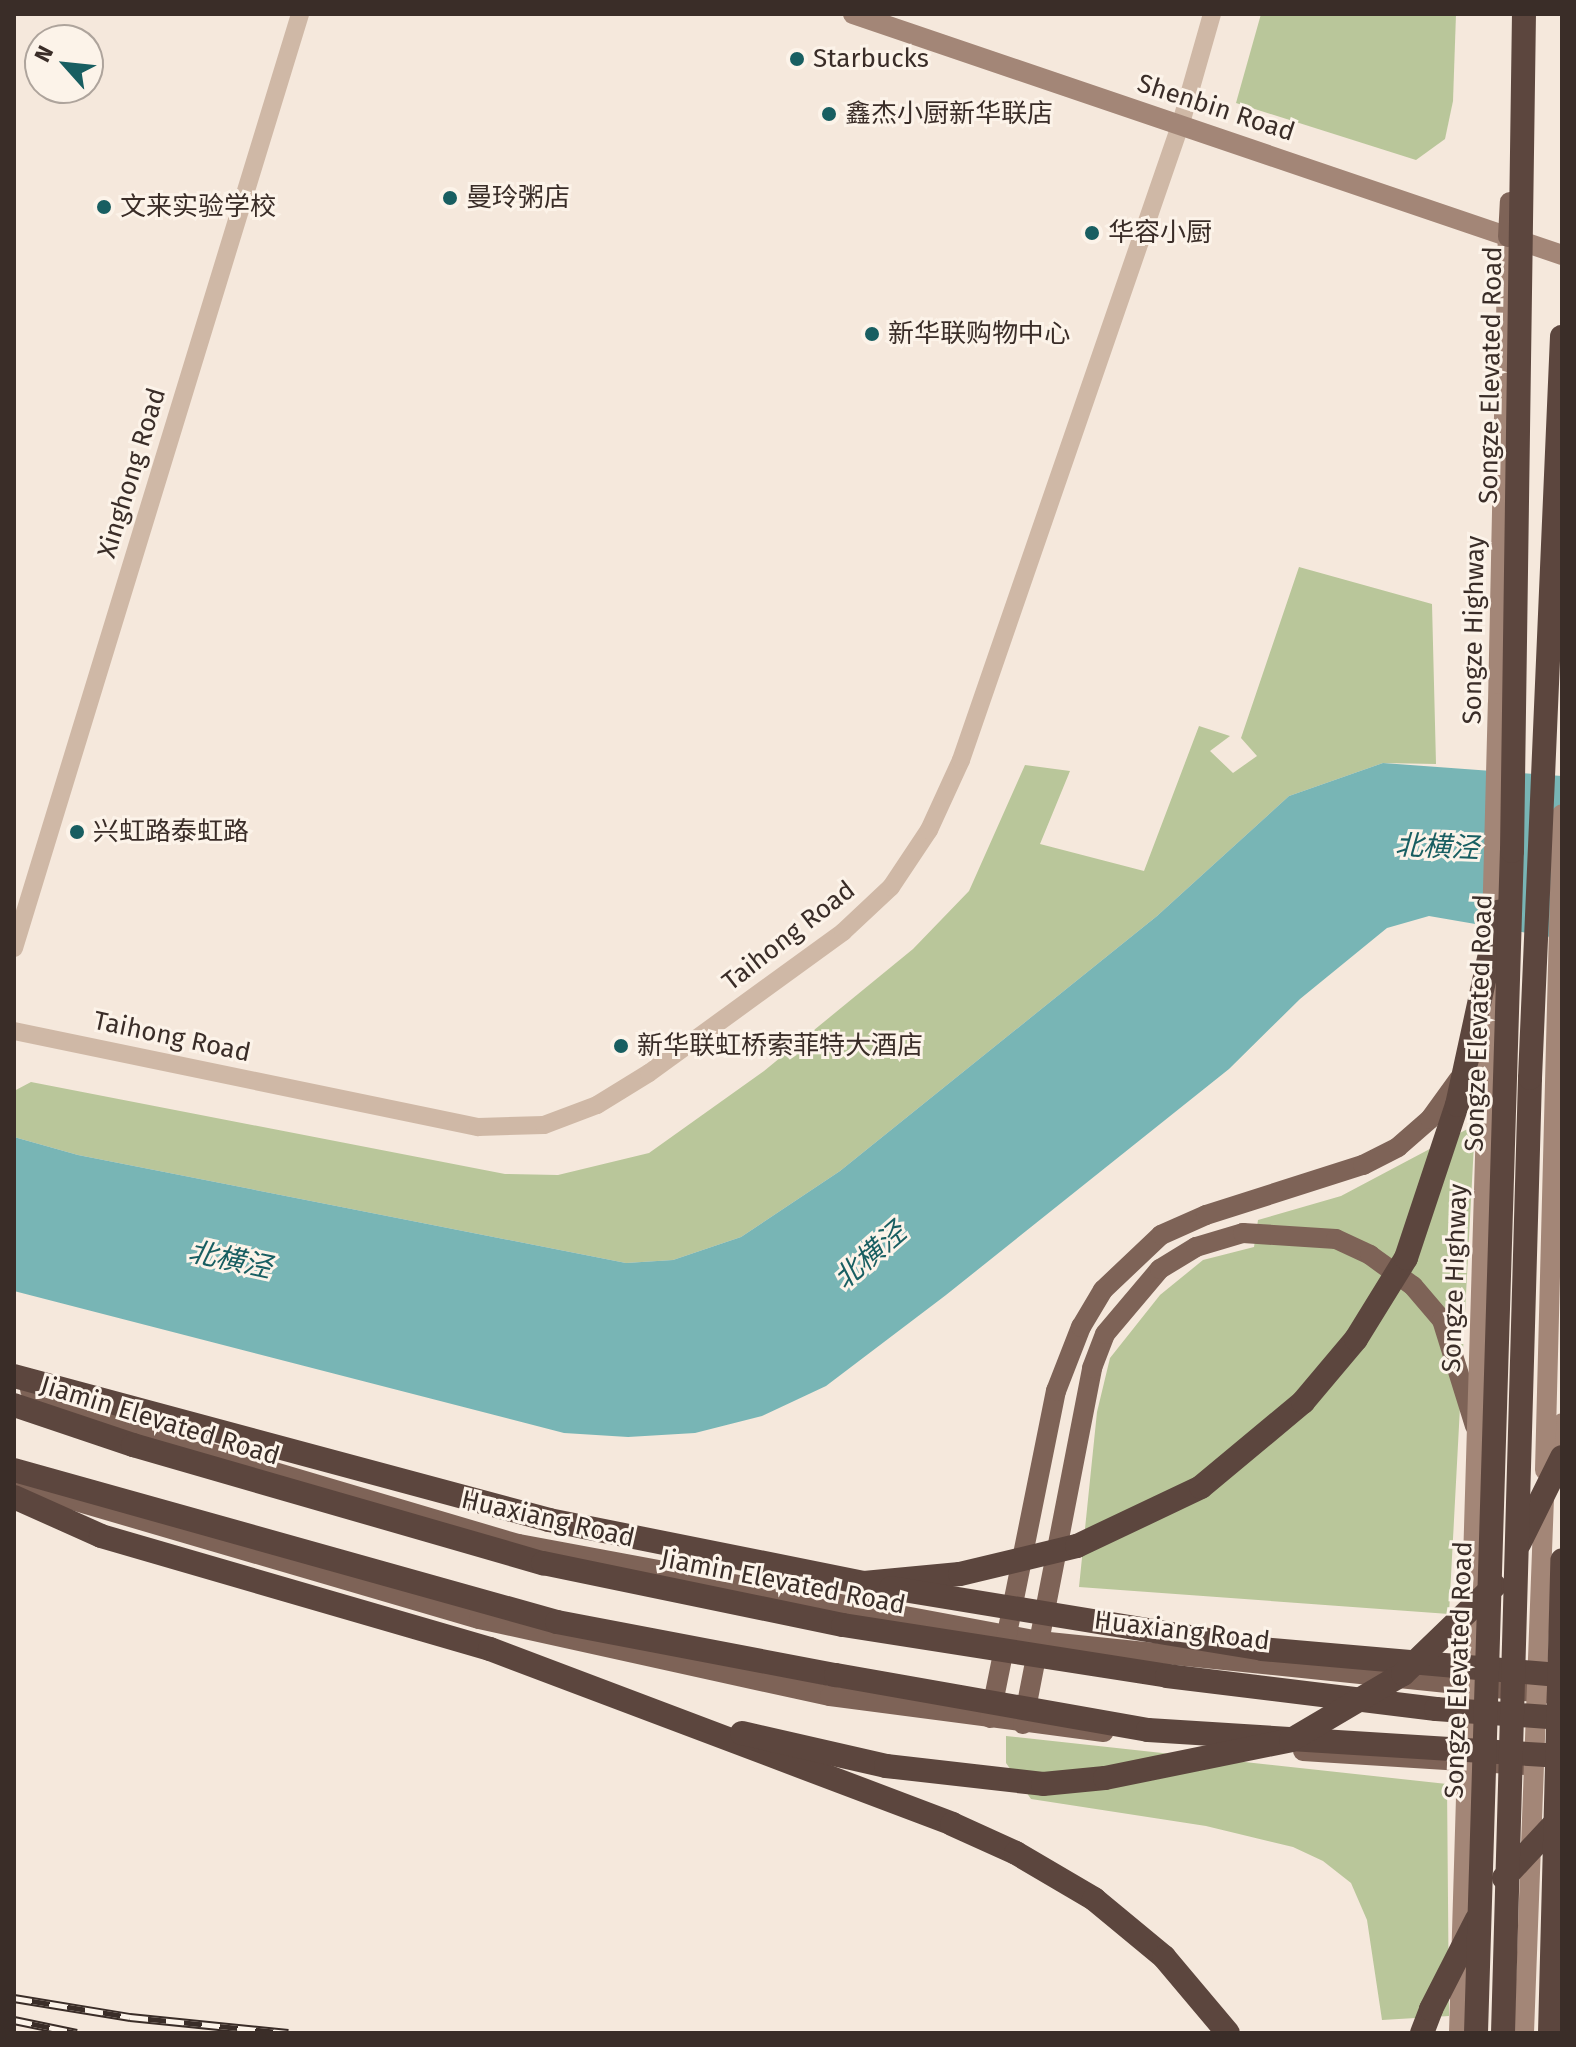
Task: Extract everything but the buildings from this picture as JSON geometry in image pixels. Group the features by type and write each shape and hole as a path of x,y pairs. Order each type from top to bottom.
{"highway":[{"name":"Songze Elevated Road","path":"1476,2033 1512,851 1523,14"},
{"name":"Songze Elevated Road","path":"1503,2033 1530,1078 1562,337"},
{"path":"864,1583 960,1574 1077,1546 1201,1487 1303,1402 1356,1339 1406,1258 1434,1186 1457,1105 1512,851"},
{"path":"14,1376 549,1520 864,1583 1262,1649 1562,1675"},
{"name":"Jiamin Elevated Road","path":"14,1405 133,1445 543,1563 828,1622 1167,1676 1436,1709 1562,1718"},
{"path":"693,1722 886,1766 1043,1784 1105,1778 1291,1740 1403,1674 1458,1626 1497,1582 1553,1463"},
{"path":"14,1470 557,1622 836,1675 1148,1730 1562,1756"},
{"path":"14,1497 101,1536 490,1649 693,1722 1016,1853 1094,1899 1164,1957 1228,2033"},
{"path":"1550,2033 1562,1560"},
{"path":"1422,2033 1467,1936 1496,1890 1562,1815"}],"main road":[{"name":"Shenbin Road","path":"853,14 1562,255"},
{"path":"1508,237 1523,14"},
{"name":"Songze Highway","path":"1459,2033 1498,703 1508,237"},
{"path":"1524,2033 1553,1463 1557,959 1562,814"},
{"path":"1557,959 1562,980"},
{"path":"990,1719 1056,1391 1081,1327 1103,1290 1161,1235 1206,1215 1363,1165 1398,1147 1454,1089 1489,1018"},
{"path":"1023,1724 1092,1368 1105,1334 1125,1305 1160,1269 1196,1247 1243,1233 1336,1239 1370,1255 1413,1286 1442,1320 1476,1432"},
{"name":"Huaxiang Road","path":"14,1384 133,1430 519,1544 1039,1641 1209,1662 1562,1695"},
{"path":"1553,1463 1562,1423"},
{"path":"14,1483 479,1619 830,1696 1023,1724 1440,1763 1562,1766"}],"street":[{"name":"Xinghong Road","path":"14,948 300,14"},
{"name":"Taihong Road","path":"14,1031 478,1127 544,1125 597,1105 649,1073 843,932 891,887 929,830 961,760 1181,123 1212,14"}],"green space":[{"path":"1261,14 1456,14 1453,101 1445,139 1416,160 1236,103"},
{"path":"1299,567 1432,604 1436,764 1383,763 1289,796 1157,916 840,1171 741,1237 673,1260 626,1263 78,1155 14,1137 14,1091 31,1082 505,1174 558,1175 649,1153 764,1071 913,949 969,891 1025,765 1070,771 1040,844 1144,871 1199,726 1230,736 1210,751 1233,773 1257,756 1241,738"},
{"path":"1475,1125 1449,1614 1079,1587 1097,1412 1110,1358 1160,1295 1203,1260 1254,1247 1258,1220 1341,1196"},
{"path":"1006,1736 1447,1784 1449,2016 1382,2020 1367,1920 1351,1883 1323,1861 1293,1847 1206,1826 1031,1799 1006,1763"}],"water":[{"name":"北横泾","path":"1383,763 1562,776 1562,939 1429,916 1387,928 1300,999 1229,1069 946,1295 826,1386 762,1416 695,1433 628,1437 564,1433 14,1291 14,1137 78,1155 626,1263 673,1260 741,1237 840,1171 1157,916 1289,796"}],"railway":[{"path":"14,1998 130,2017 288,2033"},
{"path":"14,2020 77,2033"}],"place":[{"name":"Starbucks","path":"797,59"},
{"name":"鑫杰小厨新华联店","path":"829,114"},
{"name":"曼玲粥店","path":"450,198"},
{"name":"文来实验学校","path":"104,207"},
{"name":"华容小厨","path":"1092,233"},
{"name":"新华联购物中心","path":"872,334"},
{"name":"兴虹路泰虹路","path":"77,832"},
{"name":"新华联虹桥索菲特大酒店","path":"621,1046"}]}
